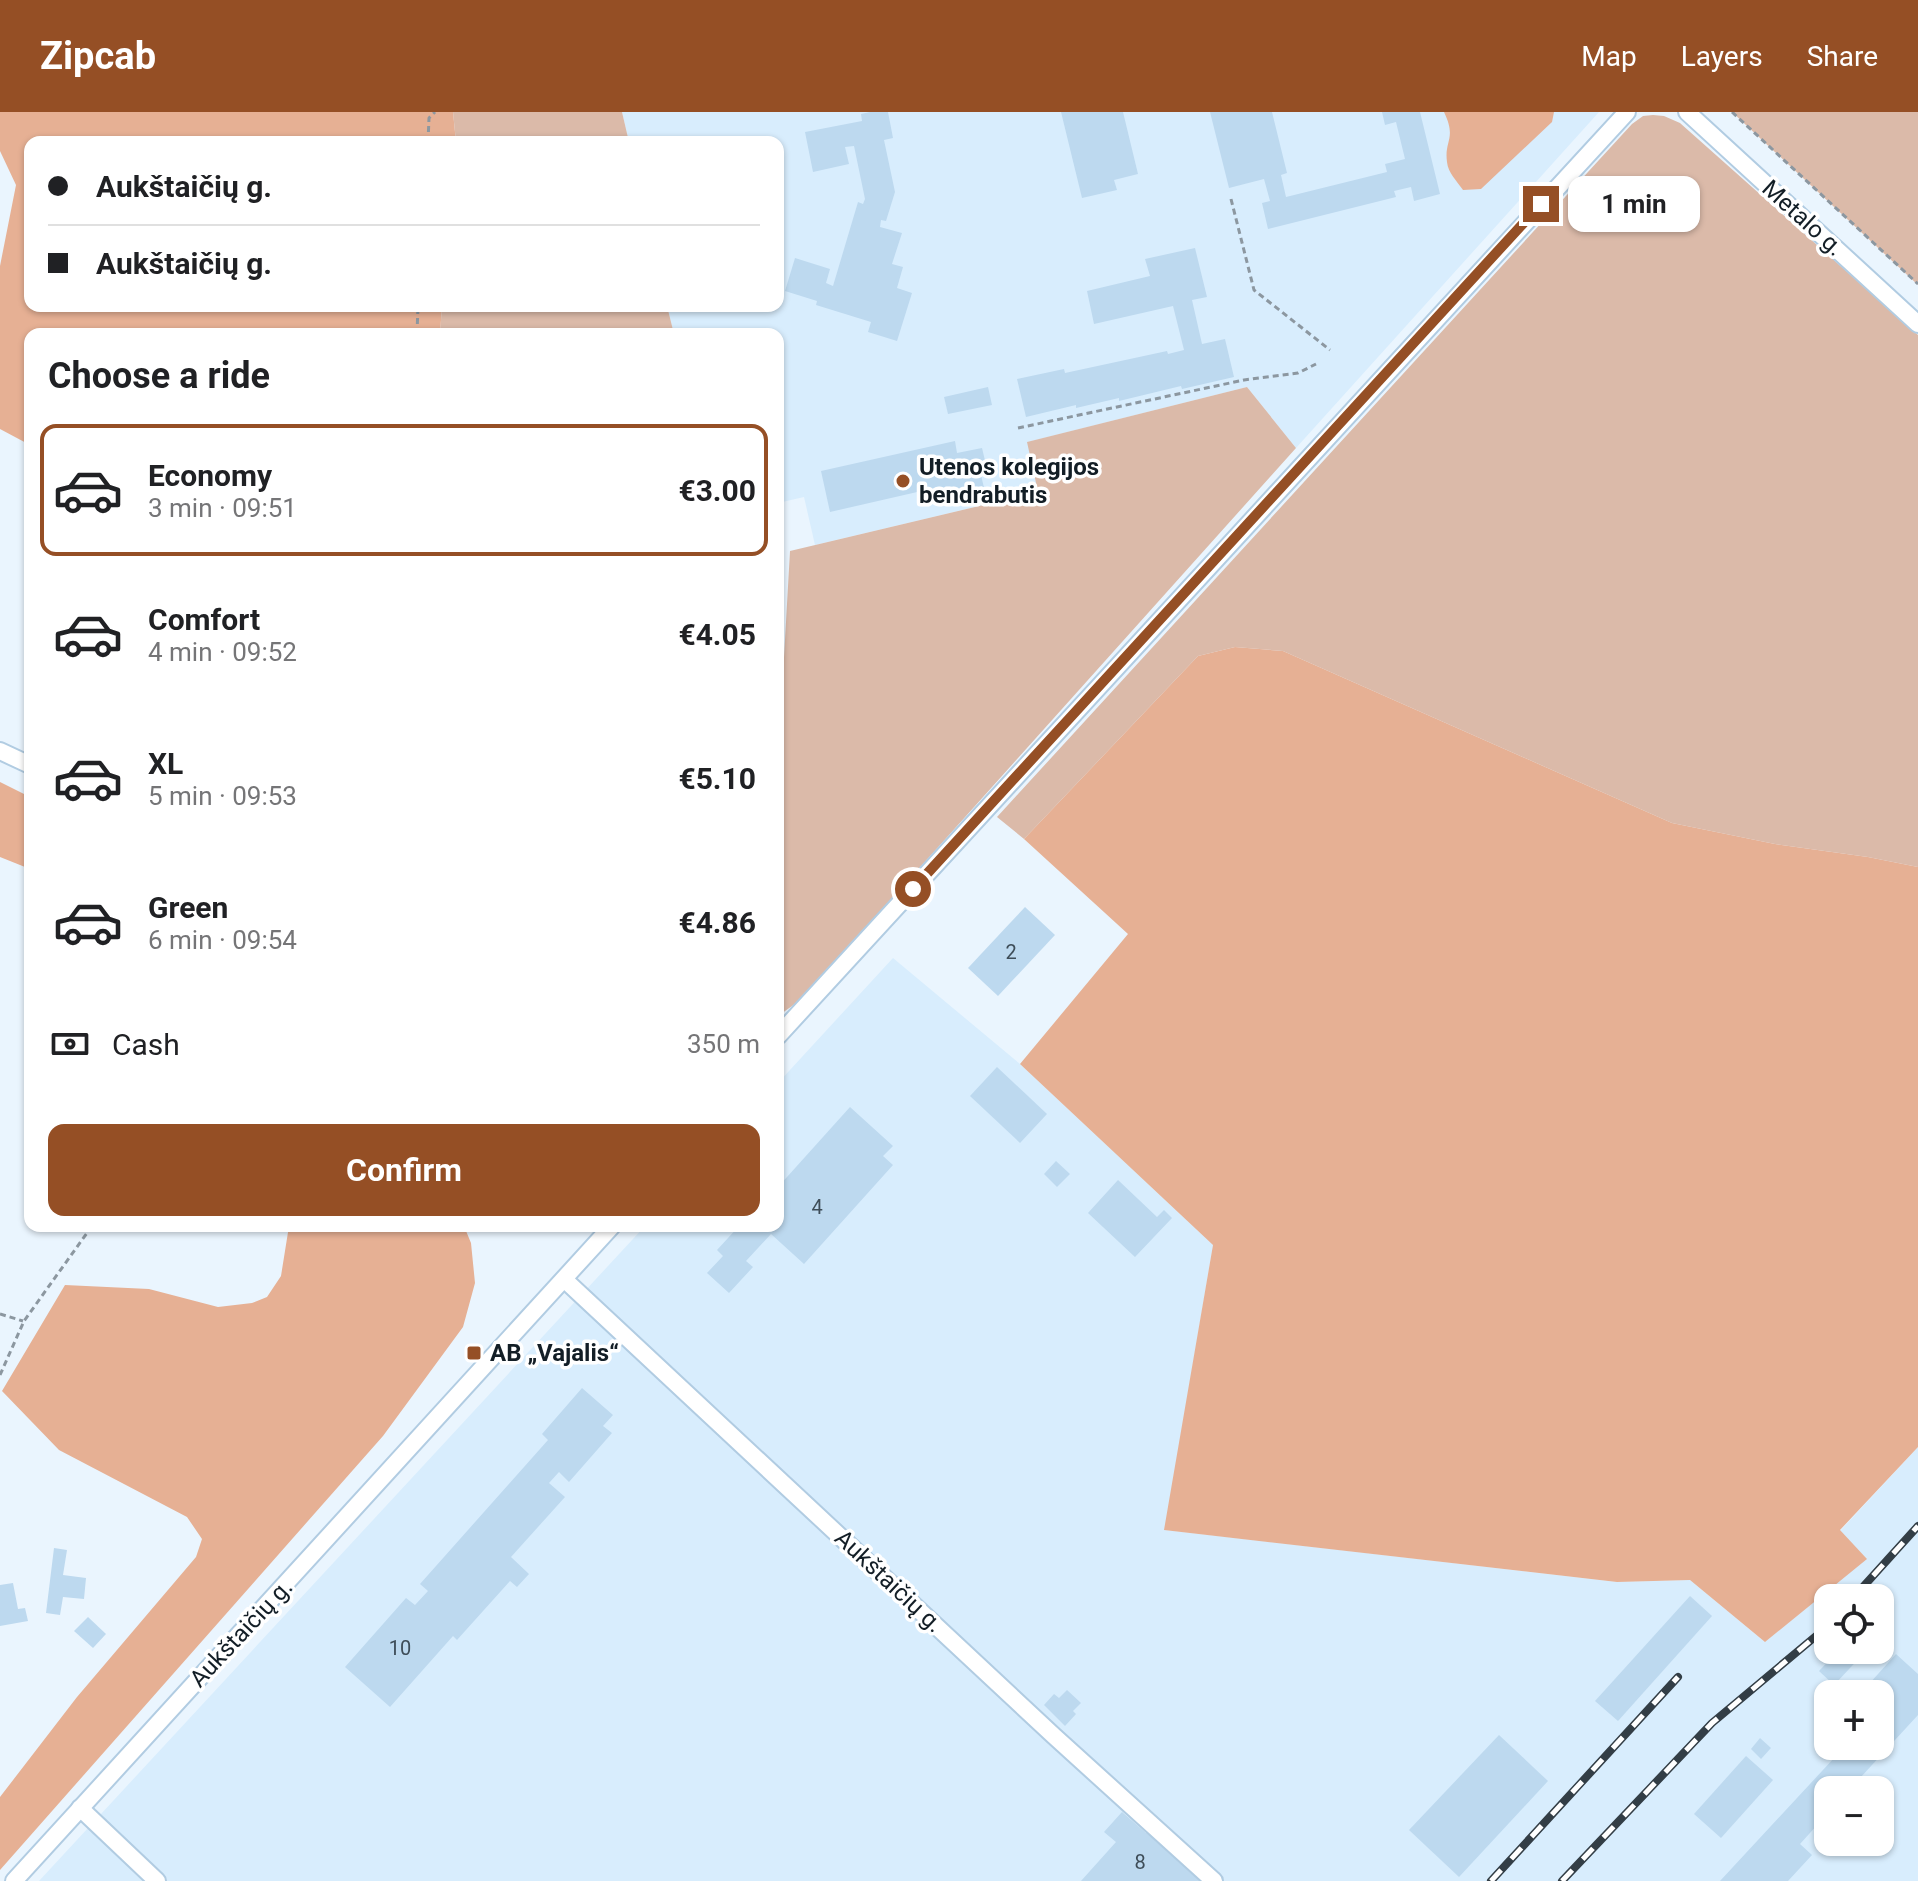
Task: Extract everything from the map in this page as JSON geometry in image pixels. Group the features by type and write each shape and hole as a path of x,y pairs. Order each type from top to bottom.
{"street":[{"path":"784,1029 1627,112"},
{"name":"Metalo g.","path":"1687,112 1918,324"},
{"path":"0,751 24,762"},
{"name":"Aukštaičių g.","path":"14,1881 607,1232"},
{"name":"Aukštaičių g.","path":"565,1280 1214,1881"},
{"path":"80,1808 157,1881"}],"path":[{"path":"428,136 429,118 435,112"},
{"path":"1732,112 1918,284"},
{"path":"1231,199 1254,290 1330,350"},
{"path":"1018,428 1244,380 1298,373 1316,364"},
{"path":"0,1375 24,1321 88,1232"},
{"path":"0,1314 24,1321"}],"shaded area":[{"path":"0,112 453,112 455,136 24,136 24,312 442,312 440,328 24,328 24,442 0,429 0,266 16,185 0,151"},
{"path":"453,112 622,112 628,136 455,136"},
{"path":"622,112 1599,112 1296,448 1247,387 1028,442 1038,492 815,545 804,497 784,502 784,328 672,328 668,312 784,312 784,136 628,136"},
{"path":"1444,112 1554,112 1552,122 1481,189 1463,190 1448,166 1450,128"},
{"path":"1732,112 1918,112 1918,285"},
{"path":"1653,115 1680,123 1918,335 1918,867 1775,844 1672,823 1283,651 1235,647 1198,656 1024,839 997,817 1632,124 1643,116"},
{"path":"442,312 668,312 672,328 440,328"},
{"path":"1247,387 1296,448 802,999 784,1012 784,658 790,551 1038,492 1027,442"},
{"path":"1235,647 1283,651 1672,823 1775,844 1918,867 1918,1447 1840,1530 1867,1559 1836,1584 1814,1584 1814,1602 1765,1642 1690,1580 1617,1582 1164,1530 1213,1245 1020,1064 1128,934 1024,839 1198,656"},
{"path":"0,782 24,794 24,867 0,857"},
{"path":"893,958 1020,1064 1213,1245 1165,1530 1617,1582 1690,1580 1765,1642 1814,1601 1814,1664 1894,1664 1894,1584 1835,1584 1866,1558 1840,1531 1918,1447 1918,1881 39,1881 639,1232 784,1232 784,1076"},
{"path":"288,1232 466,1232 471,1243 475,1283 463,1327 383,1436 0,1870 0,1797 77,1697 196,1557 202,1539 187,1517 59,1450 2,1391 65,1285 149,1289 218,1307 252,1303 267,1297 281,1276"}],"building":[{"path":"888,112 893,138 884,140 895,192 886,221 881,220 880,227 902,233 892,264 903,267 897,288 912,293 897,341 868,332 871,322 816,305 817,301 785,291 795,258 830,269 826,283 833,286 858,202 863,204 865,199 854,146 845,147 849,164 813,172 805,132 862,121 861,114"},
{"path":"1061,112 1123,112 1138,174 1114,180 1117,190 1082,198"},
{"path":"1210,112 1272,112 1287,173 1281,175 1286,197 1387,172 1385,164 1405,159 1396,122 1385,125 1382,112 1420,112 1440,194 1414,201 1411,187 1394,191 1396,197 1268,229 1262,203 1270,201 1264,179 1229,188"},
{"path":"1195,248 1207,297 1192,300 1202,344 1225,339 1234,377 1026,417 1017,379 1184,350 1173,306 1094,324 1087,291 1150,276 1145,259"},
{"path":"988,387 992,405 948,414 944,397"},
{"name":"Utenos kolegijos bendrabutis","path":"955,441 957,453 982,448 988,473 981,475 985,492 942,502 939,487 830,512 821,471"},
{"path":"1025,907 1055,935 998,996 968,968"},
{"path":"997,1067 1047,1114 1020,1143 970,1096"},
{"path":"850,1107 893,1146 883,1156 893,1165 804,1264 771,1234 746,1261 753,1267 729,1293 707,1273 723,1256 717,1250 734,1232 784,1232 784,1180"},
{"path":"1056,1161 1070,1174 1057,1187 1044,1174"},
{"path":"1118,1180 1157,1217 1164,1210 1172,1218 1135,1257 1088,1213"},
{"path":"582,1388 613,1415 603,1426 612,1433 569,1482 559,1472 549,1483 565,1497 511,1557 529,1574 517,1587 510,1581 457,1640 453,1636 390,1707 345,1667 406,1598 415,1605 428,1591 420,1584 548,1440 542,1434"},
{"path":"54,1548 67,1550 63,1575 86,1578 84,1599 63,1597 60,1615 46,1613"},
{"path":"13,1583 18,1609 25,1608 28,1621 0,1626 0,1585"},
{"path":"1690,1596 1712,1616 1618,1721 1595,1701"},
{"path":"88,1617 106,1634 93,1648 74,1631"},
{"path":"1896,1654 1918,1674 1918,1715 1894,1741 1894,1680 1873,1680 1887,1664 1894,1664"},
{"path":"1826,1664 1854,1664 1839,1680 1829,1680 1819,1671"},
{"path":"1067,1690 1081,1703 1065,1726 1044,1705 1054,1694 1059,1698"},
{"path":"1499,1735 1548,1781 1459,1877 1409,1830"},
{"path":"1760,1738 1771,1748 1761,1759 1751,1749"},
{"path":"1746,1756 1773,1780 1721,1838 1694,1814"},
{"path":"1832,1760 1877,1760 1862,1776 1817,1776"},
{"path":"1814,1780 1814,1828 1800,1844 1812,1855 1788,1881 1720,1881"},
{"path":"1122,1812 1203,1881 1081,1881 1116,1842 1104,1832"}],"railway":[{"path":"1866,1584 1918,1526"},
{"path":"1562,1881 1712,1723 1814,1638"},
{"path":"1491,1881 1678,1677"}],"place":[{"name":"Utenos kolegijos bendrabutis","path":"903,481"},
{"name":"AB „Vajalis“","path":"474,1353"}],"route":[{"path":"913,889 1541,204"}]}
